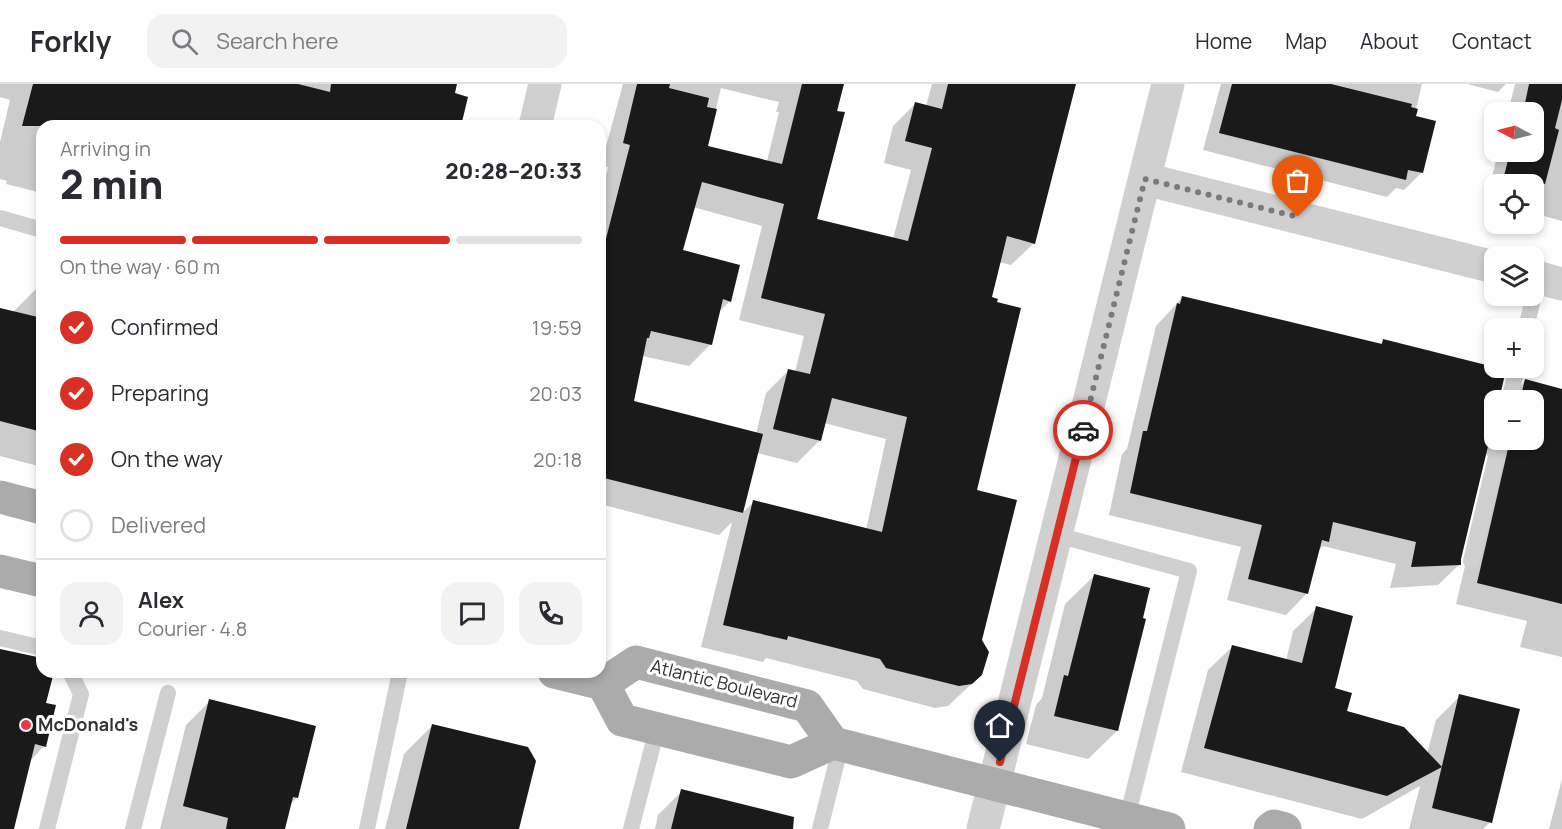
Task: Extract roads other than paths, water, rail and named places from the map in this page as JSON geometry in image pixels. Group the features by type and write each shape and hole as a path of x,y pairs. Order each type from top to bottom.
{"main road":[{"path":"0,497 36,506"},
{"path":"0,571 36,580"},
{"name":"Atlantic Boulevard","path":"603,684 636,662 807,706 837,744"},
{"path":"578,678 603,684 622,720 657,729 791,762 837,744 1169,829"},
{"path":"1270,829 1274,826 1285,829"}],"street":[{"path":"536,120 545,84"},
{"path":"983,829 1168,84"},
{"path":"1145,179 1484,264"}],"lane":[{"path":"0,218 36,228"},
{"path":"1471,561 1498,450"},
{"path":"1057,536 1190,571 1127,818"},
{"path":"0,638 36,647"},
{"path":"47,829 81,694 73,678"},
{"path":"367,829 399,678"},
{"path":"133,829 168,693"},
{"path":"631,829 657,729"},
{"path":"820,829 837,744"}],"place":[{"name":"McDonald's","path":"26,725"}]}
